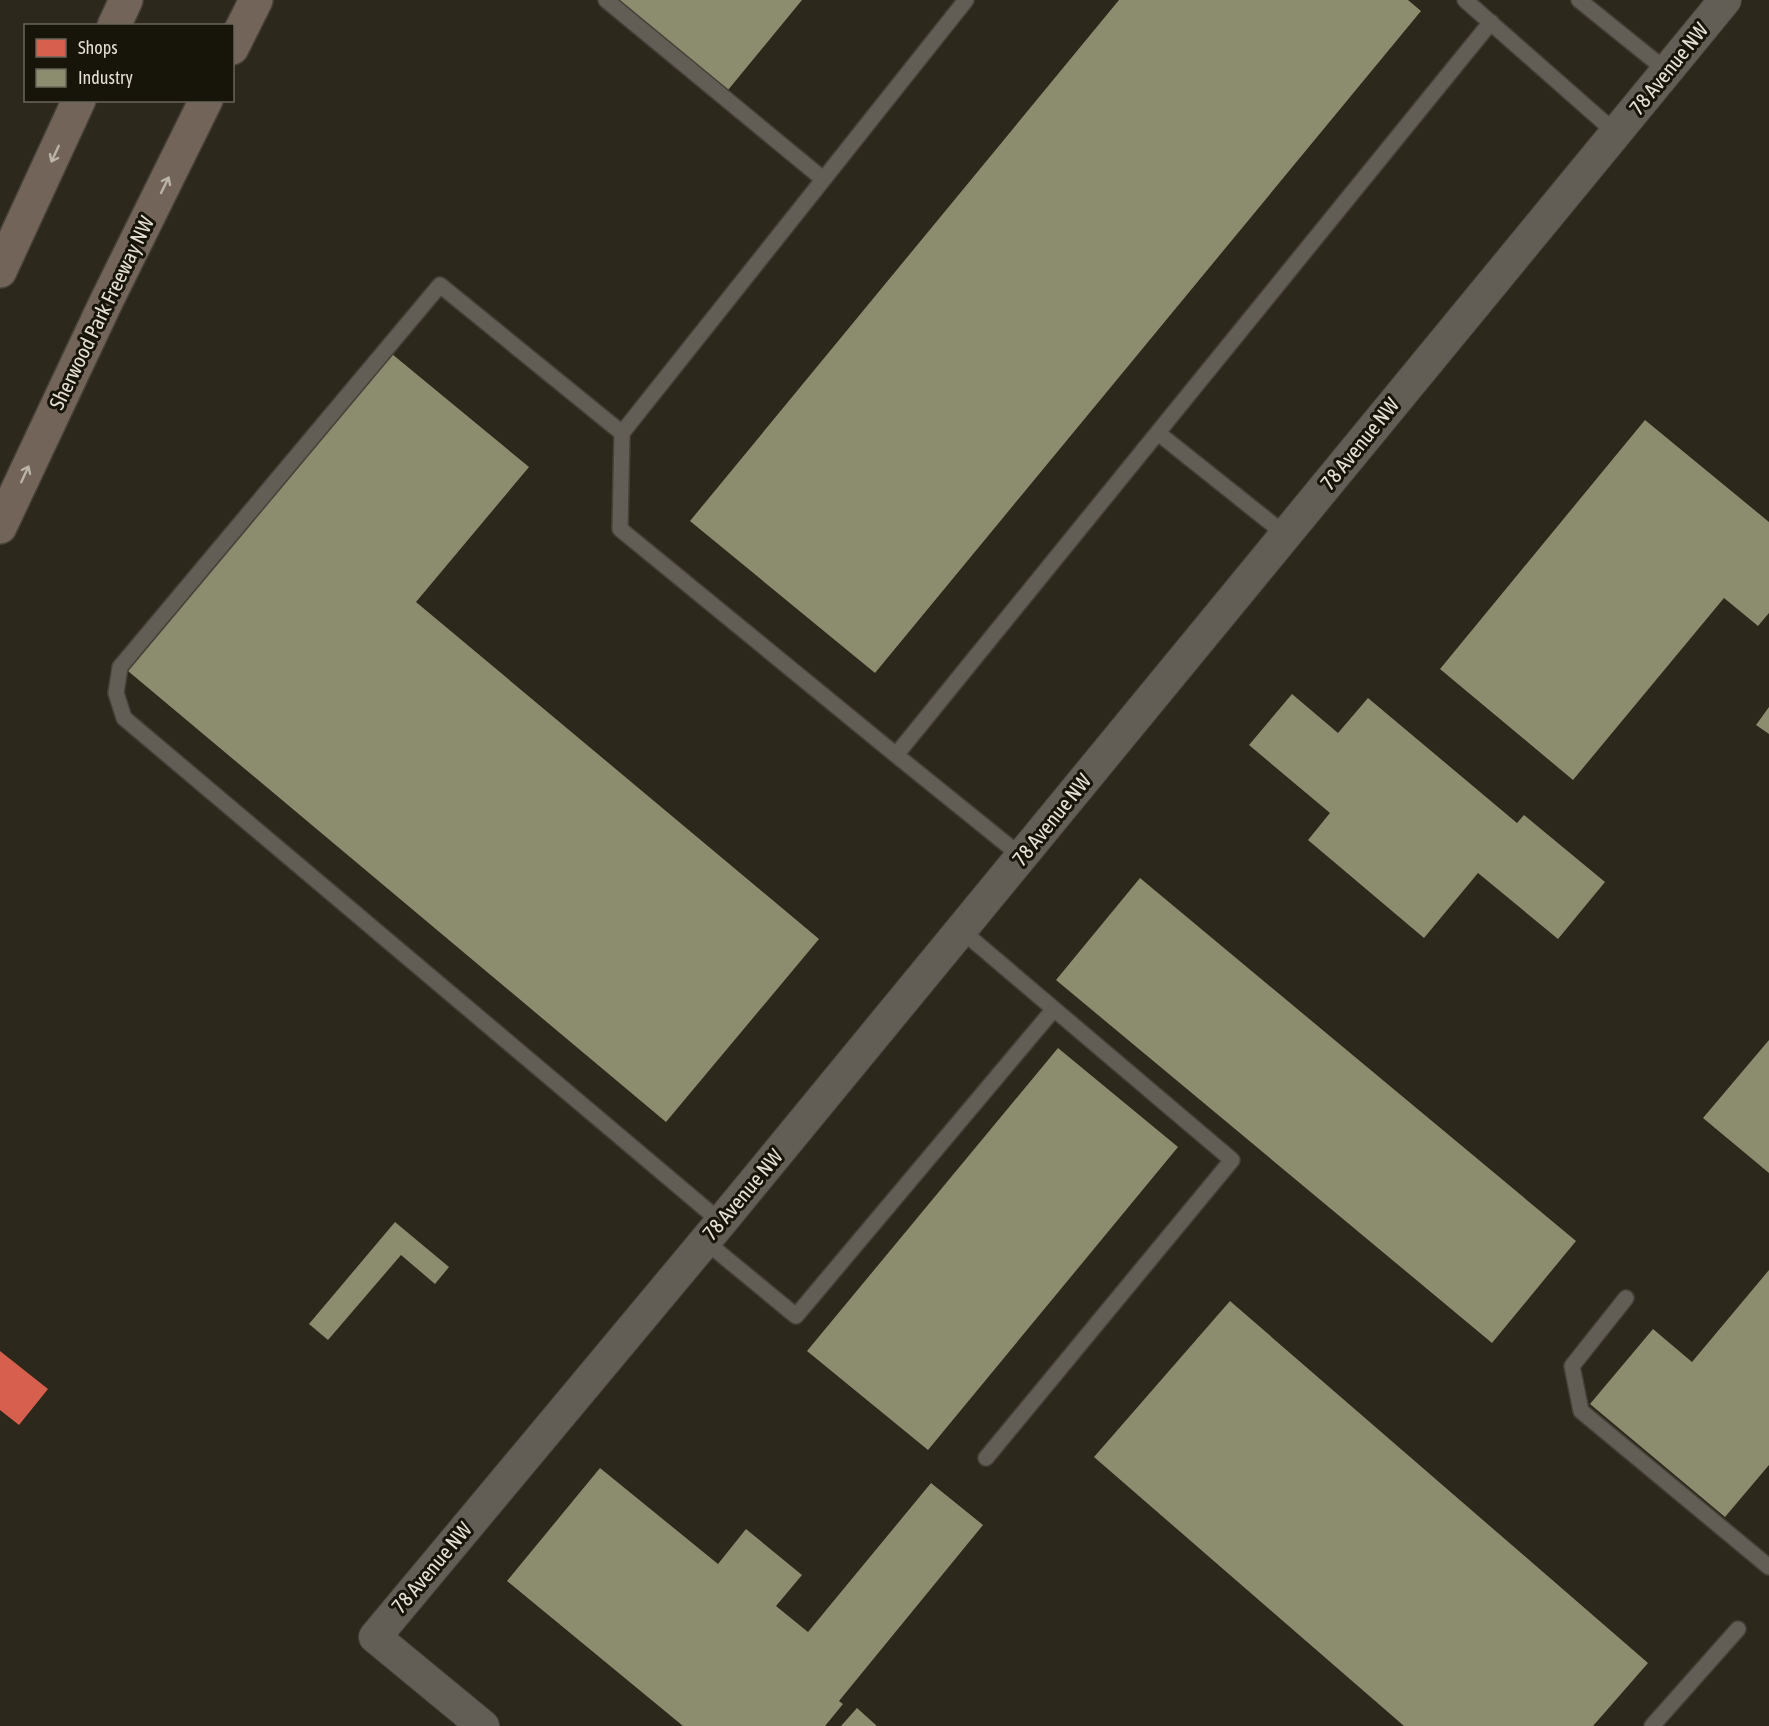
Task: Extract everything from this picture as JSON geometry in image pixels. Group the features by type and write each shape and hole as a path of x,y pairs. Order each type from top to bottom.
{"highway":[{"path":"115,24 126,0"},
{"path":"234,44 256,0"},
{"path":"0,271 78,102"},
{"name":"Sherwood Park Freeway NW","path":"0,526 107,300 205,102"}],"street":[{"name":"78 Avenue NW","path":"483,1726 375,1637 962,930 1725,0"}],"lane":[{"path":"606,0 824,179"},
{"path":"966,0 622,433 620,529 1021,856"},
{"path":"1465,0 1616,133"},
{"path":"1578,0 1667,71"},
{"path":"896,755 1491,22"},
{"path":"622,433 440,285 120,666 116,693 124,718 713,1231 796,1316 1054,1009"},
{"path":"1158,433 1286,535"},
{"path":"962,930 1232,1160 986,1458"},
{"path":"1626,1298 1572,1366 1581,1411 1766,1559"},
{"path":"1652,1726 1738,1629"}],"building: Shops":[{"path":"0,1351 48,1389 19,1425 0,1410"}],"building: Industry":[{"path":"619,0 802,0 728,90"},
{"path":"1119,0 1408,0 1421,11 875,673 690,521"},
{"path":"392,354 529,467 416,602 819,939 666,1122 128,671"},
{"path":"1645,420 1769,522 1769,613 1758,626 1724,598 1573,780 1440,669"},
{"path":"1292,694 1338,733 1368,698 1517,823 1524,815 1605,882 1558,939 1478,873 1424,938 1308,840 1330,813 1249,745"},
{"path":"1769,707 1769,734 1756,725"},
{"path":"1140,878 1576,1241 1492,1343 1056,980"},
{"path":"1769,1040 1769,1173 1703,1118"},
{"path":"1058,1048 1178,1147 928,1450 807,1351"},
{"path":"395,1222 449,1267 435,1284 401,1255 328,1340 309,1324"},
{"path":"1769,1270 1769,1465 1725,1517 1590,1404 1653,1329 1692,1362"},
{"path":"1230,1301 1648,1663 1593,1726 1404,1726 1094,1457"},
{"path":"600,1468 718,1564 746,1529 802,1575 776,1606 808,1632 931,1483 983,1525 839,1701 843,1704 825,1726 683,1726 507,1581"},
{"path":"857,1708 877,1726 841,1726"}]}
